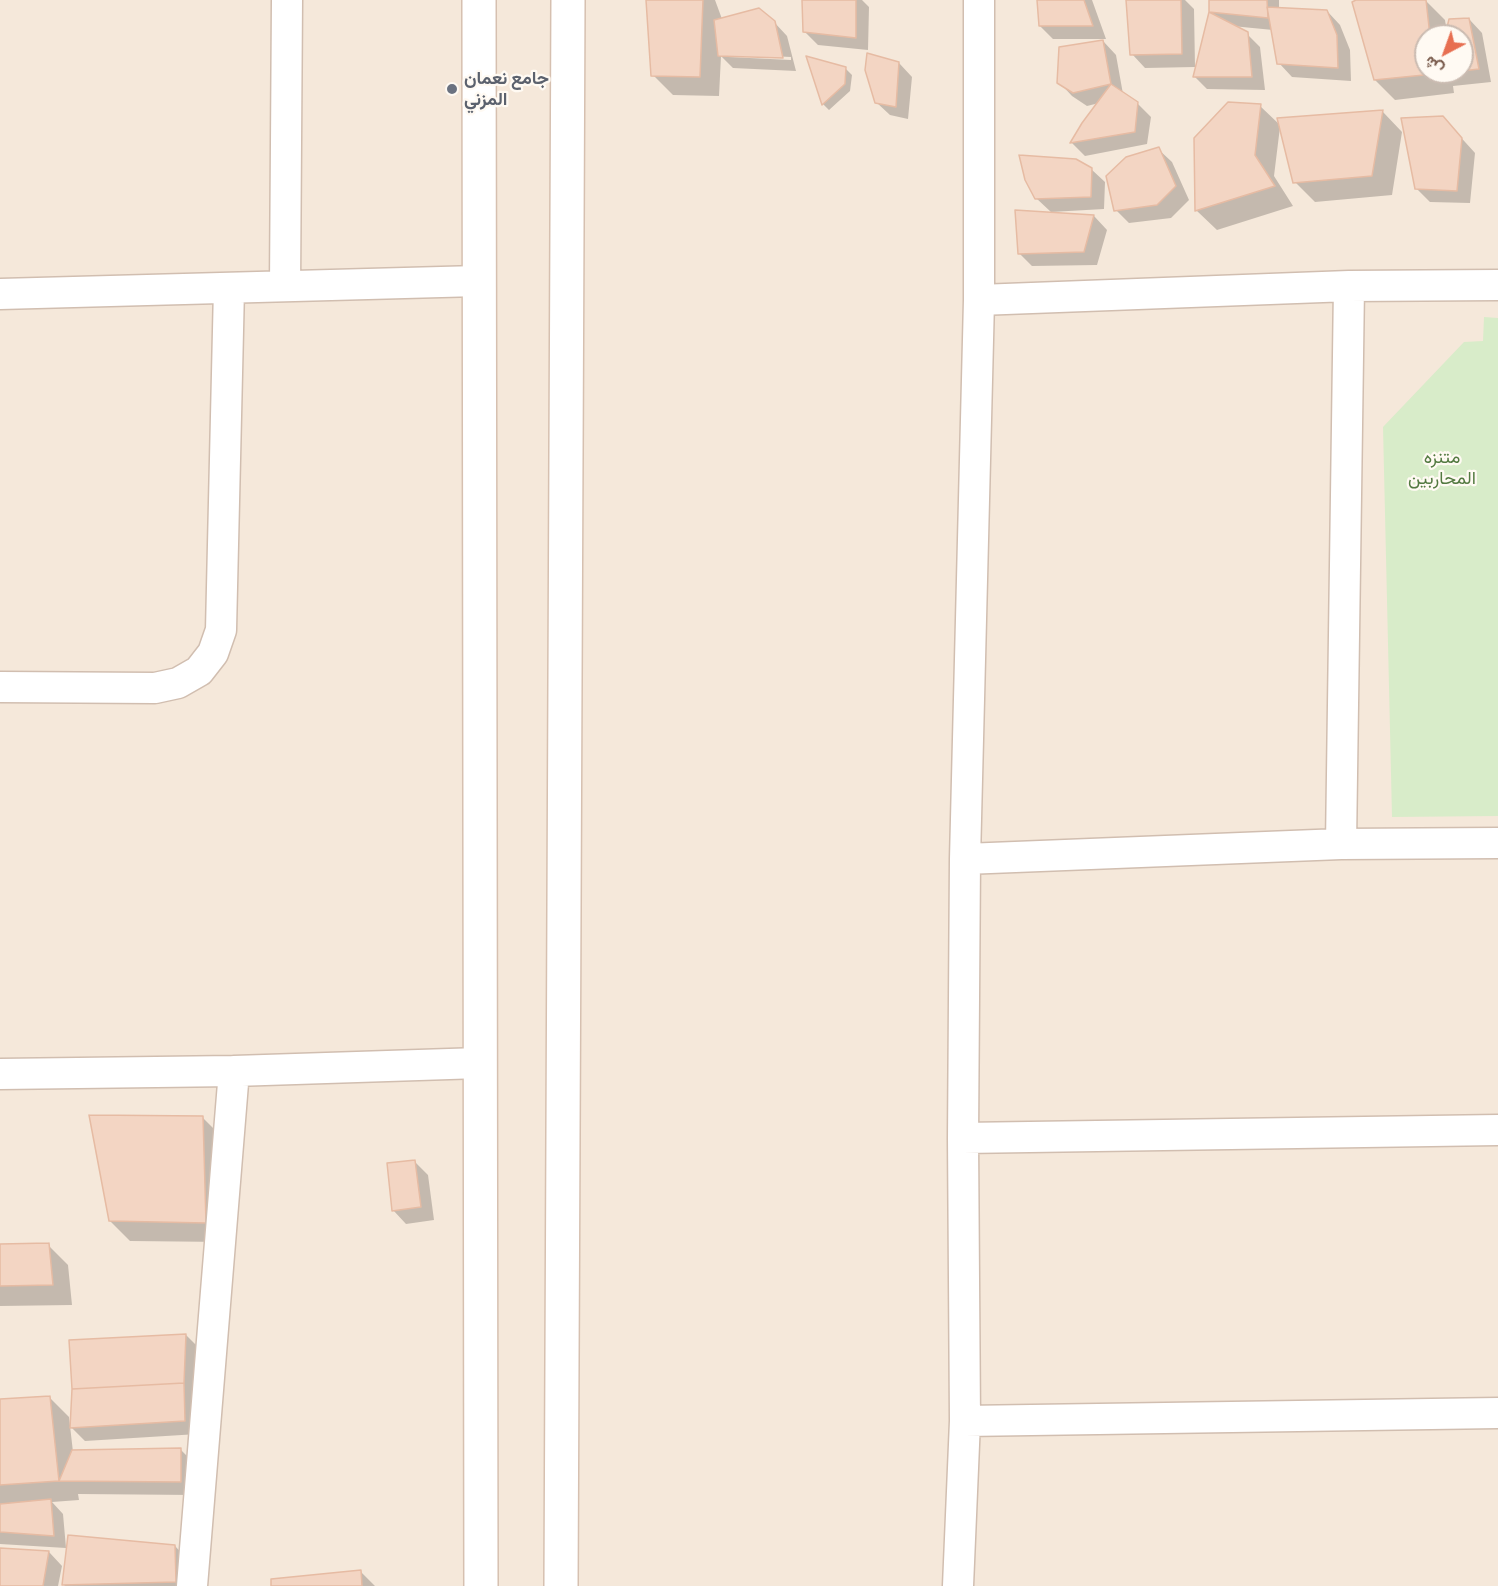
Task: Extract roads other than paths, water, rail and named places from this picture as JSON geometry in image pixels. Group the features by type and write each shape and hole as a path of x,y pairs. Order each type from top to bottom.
{"street":[{"path":"285,286 287,0"},
{"path":"479,0 481,1586"},
{"path":"561,1586 568,0"},
{"path":"958,1586 965,1421 963,1138 965,859 979,300 979,0"},
{"path":"0,294 478,281"},
{"path":"979,300 1349,286 1498,285"},
{"path":"1341,844 1349,286"},
{"path":"0,687 155,688 178,683 199,671 213,653 221,630 229,288"},
{"path":"965,859 1341,844 1498,843"},
{"path":"0,1074 234,1071 480,1063"},
{"path":"192,1586 234,1071"},
{"path":"963,1138 1498,1130"},
{"path":"965,1421 1498,1413"}],"place":[{"name":"جامع نعمان المزني","path":"452,89"}],"park label":[{"name":"متنزه المحاربين","path":"1442,468"}]}
